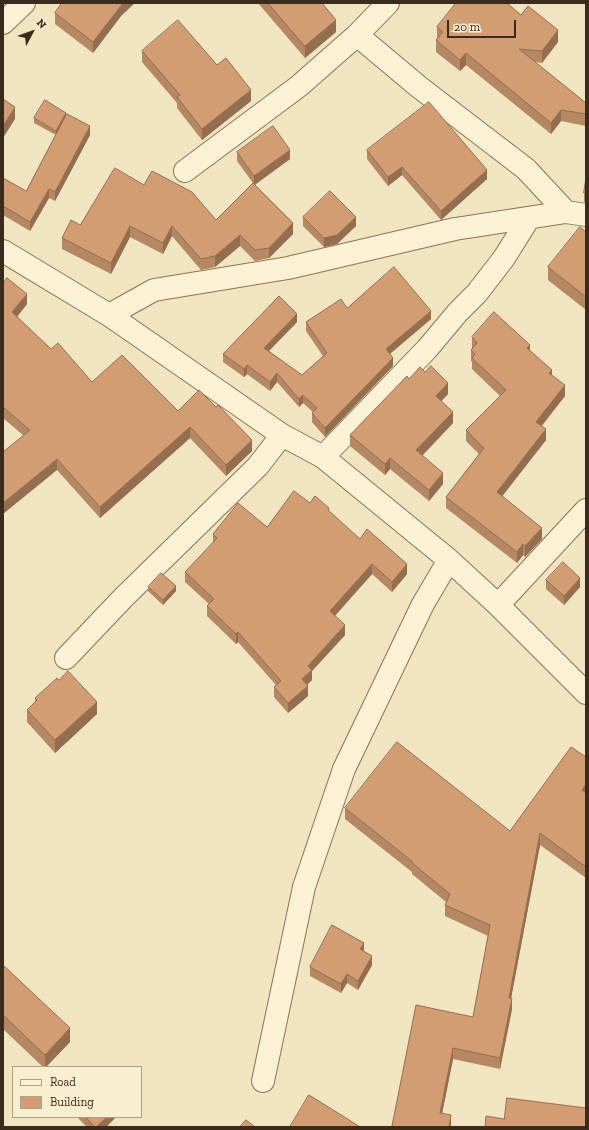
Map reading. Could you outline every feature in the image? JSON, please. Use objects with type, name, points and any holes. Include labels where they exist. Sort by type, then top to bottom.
[{"type":"street","points":[[3,23],[24,3]]},
{"type":"street","points":[[185,171],[299,86],[357,35],[388,3]]},
{"type":"street","points":[[357,35],[419,87],[526,169],[576,214]]},
{"type":"street","points":[[108,315],[154,290],[288,268],[455,229],[529,218],[576,214]]},
{"type":"street","points":[[323,458],[427,349],[458,312],[477,293],[504,258],[529,218]]},
{"type":"street","points":[[3,251],[108,315],[282,435],[323,458],[449,560],[498,605],[586,693]]},
{"type":"street","points":[[66,658],[124,597],[258,466],[282,435]]},
{"type":"street","points":[[498,605],[586,510]]},
{"type":"street","points":[[263,1081],[304,887],[344,769],[423,604],[449,560]]},
{"type":"building","points":[[62,3],[123,3],[93,42],[55,13]]},
{"type":"building","points":[[268,3],[322,3],[336,20],[305,46]]},
{"type":"building","points":[[456,3],[507,3],[521,15],[528,6],[558,30],[542,51],[519,49],[586,103],[586,114],[561,110],[551,123],[466,53],[460,60],[436,40],[443,32],[437,27]]},
{"type":"building","points":[[178,20],[217,65],[226,58],[251,90],[202,129],[177,97],[180,95],[142,51]]},
{"type":"building","points":[[3,99],[15,107],[3,126]]},
{"type":"building","points":[[45,100],[66,113],[56,131],[34,118]]},
{"type":"building","points":[[429,102],[487,170],[441,211],[402,167],[388,177],[367,150]]},
{"type":"building","points":[[67,114],[90,126],[55,192],[49,189],[30,222],[3,206],[3,178],[26,191]]},
{"type":"building","points":[[273,126],[290,150],[254,176],[237,152]]},
{"type":"building","points":[[115,168],[144,185],[152,171],[192,192],[216,220],[253,183],[293,223],[269,248],[255,250],[240,235],[215,256],[201,259],[172,226],[163,243],[130,226],[111,263],[62,238],[71,220],[80,225]]},
{"type":"building","points":[[586,178],[586,193],[584,193]]},
{"type":"building","points":[[330,191],[356,217],[337,235],[324,238],[303,217]]},
{"type":"building","points":[[580,227],[586,232],[586,297],[548,267]]},
{"type":"building","points":[[394,267],[431,311],[386,349],[393,358],[325,428],[312,413],[317,408],[303,395],[299,399],[277,373],[270,382],[247,365],[244,369],[223,354],[279,296],[297,314],[264,348],[302,375],[327,353],[306,322],[341,299],[347,308]]},
{"type":"building","points":[[7,278],[27,294],[12,312],[51,349],[58,343],[92,382],[122,355],[178,411],[199,390],[216,407],[218,405],[252,440],[226,465],[190,427],[100,507],[57,459],[3,503],[3,452],[30,430],[3,407],[3,284]]},
{"type":"building","points":[[494,312],[530,345],[527,348],[552,370],[549,373],[565,385],[536,422],[546,429],[497,492],[542,528],[525,546],[523,544],[517,552],[446,497],[484,448],[466,430],[506,390],[472,358],[475,354],[471,350],[477,343],[472,337]]},
{"type":"building","points":[[431,366],[448,383],[436,396],[453,412],[416,450],[443,473],[429,490],[390,458],[385,464],[350,435],[407,376],[409,379],[420,367],[425,372]]},
{"type":"building","points":[[294,491],[310,503],[315,496],[360,539],[367,529],[407,564],[392,582],[372,564],[330,611],[345,625],[308,666],[312,670],[302,679],[308,686],[288,703],[274,687],[281,681],[238,632],[236,634],[207,606],[214,599],[185,572],[217,538],[213,534],[238,503],[267,527]]},
{"type":"building","points":[[563,562],[580,578],[564,596],[546,580]]},
{"type":"building","points":[[161,573],[176,586],[163,600],[148,587]]},
{"type":"building","points":[[68,671],[97,702],[55,740],[27,710],[37,700],[35,698],[57,678],[59,680]]},
{"type":"building","points":[[397,742],[510,831],[571,747],[586,757],[586,784],[582,790],[586,793],[586,867],[540,833],[509,998],[512,998],[500,1058],[453,1048],[440,1113],[451,1115],[449,1127],[392,1126],[416,1005],[473,1017],[490,925],[445,905],[450,894],[412,863],[413,862],[345,808]]},
{"type":"building","points":[[332,925],[364,943],[360,949],[372,956],[358,981],[347,974],[341,984],[310,967]]},
{"type":"building","points":[[3,965],[70,1028],[45,1055],[3,1015]]},
{"type":"building","points":[[309,1095],[346,1118],[360,1127],[290,1127]]},
{"type":"building","points":[[507,1098],[586,1108],[586,1127],[485,1127],[486,1116],[504,1119]]},
{"type":"building","points":[[87,1118],[106,1118],[96,1127]]},
{"type":"building","points":[[246,1120],[255,1127],[240,1127]]}]
